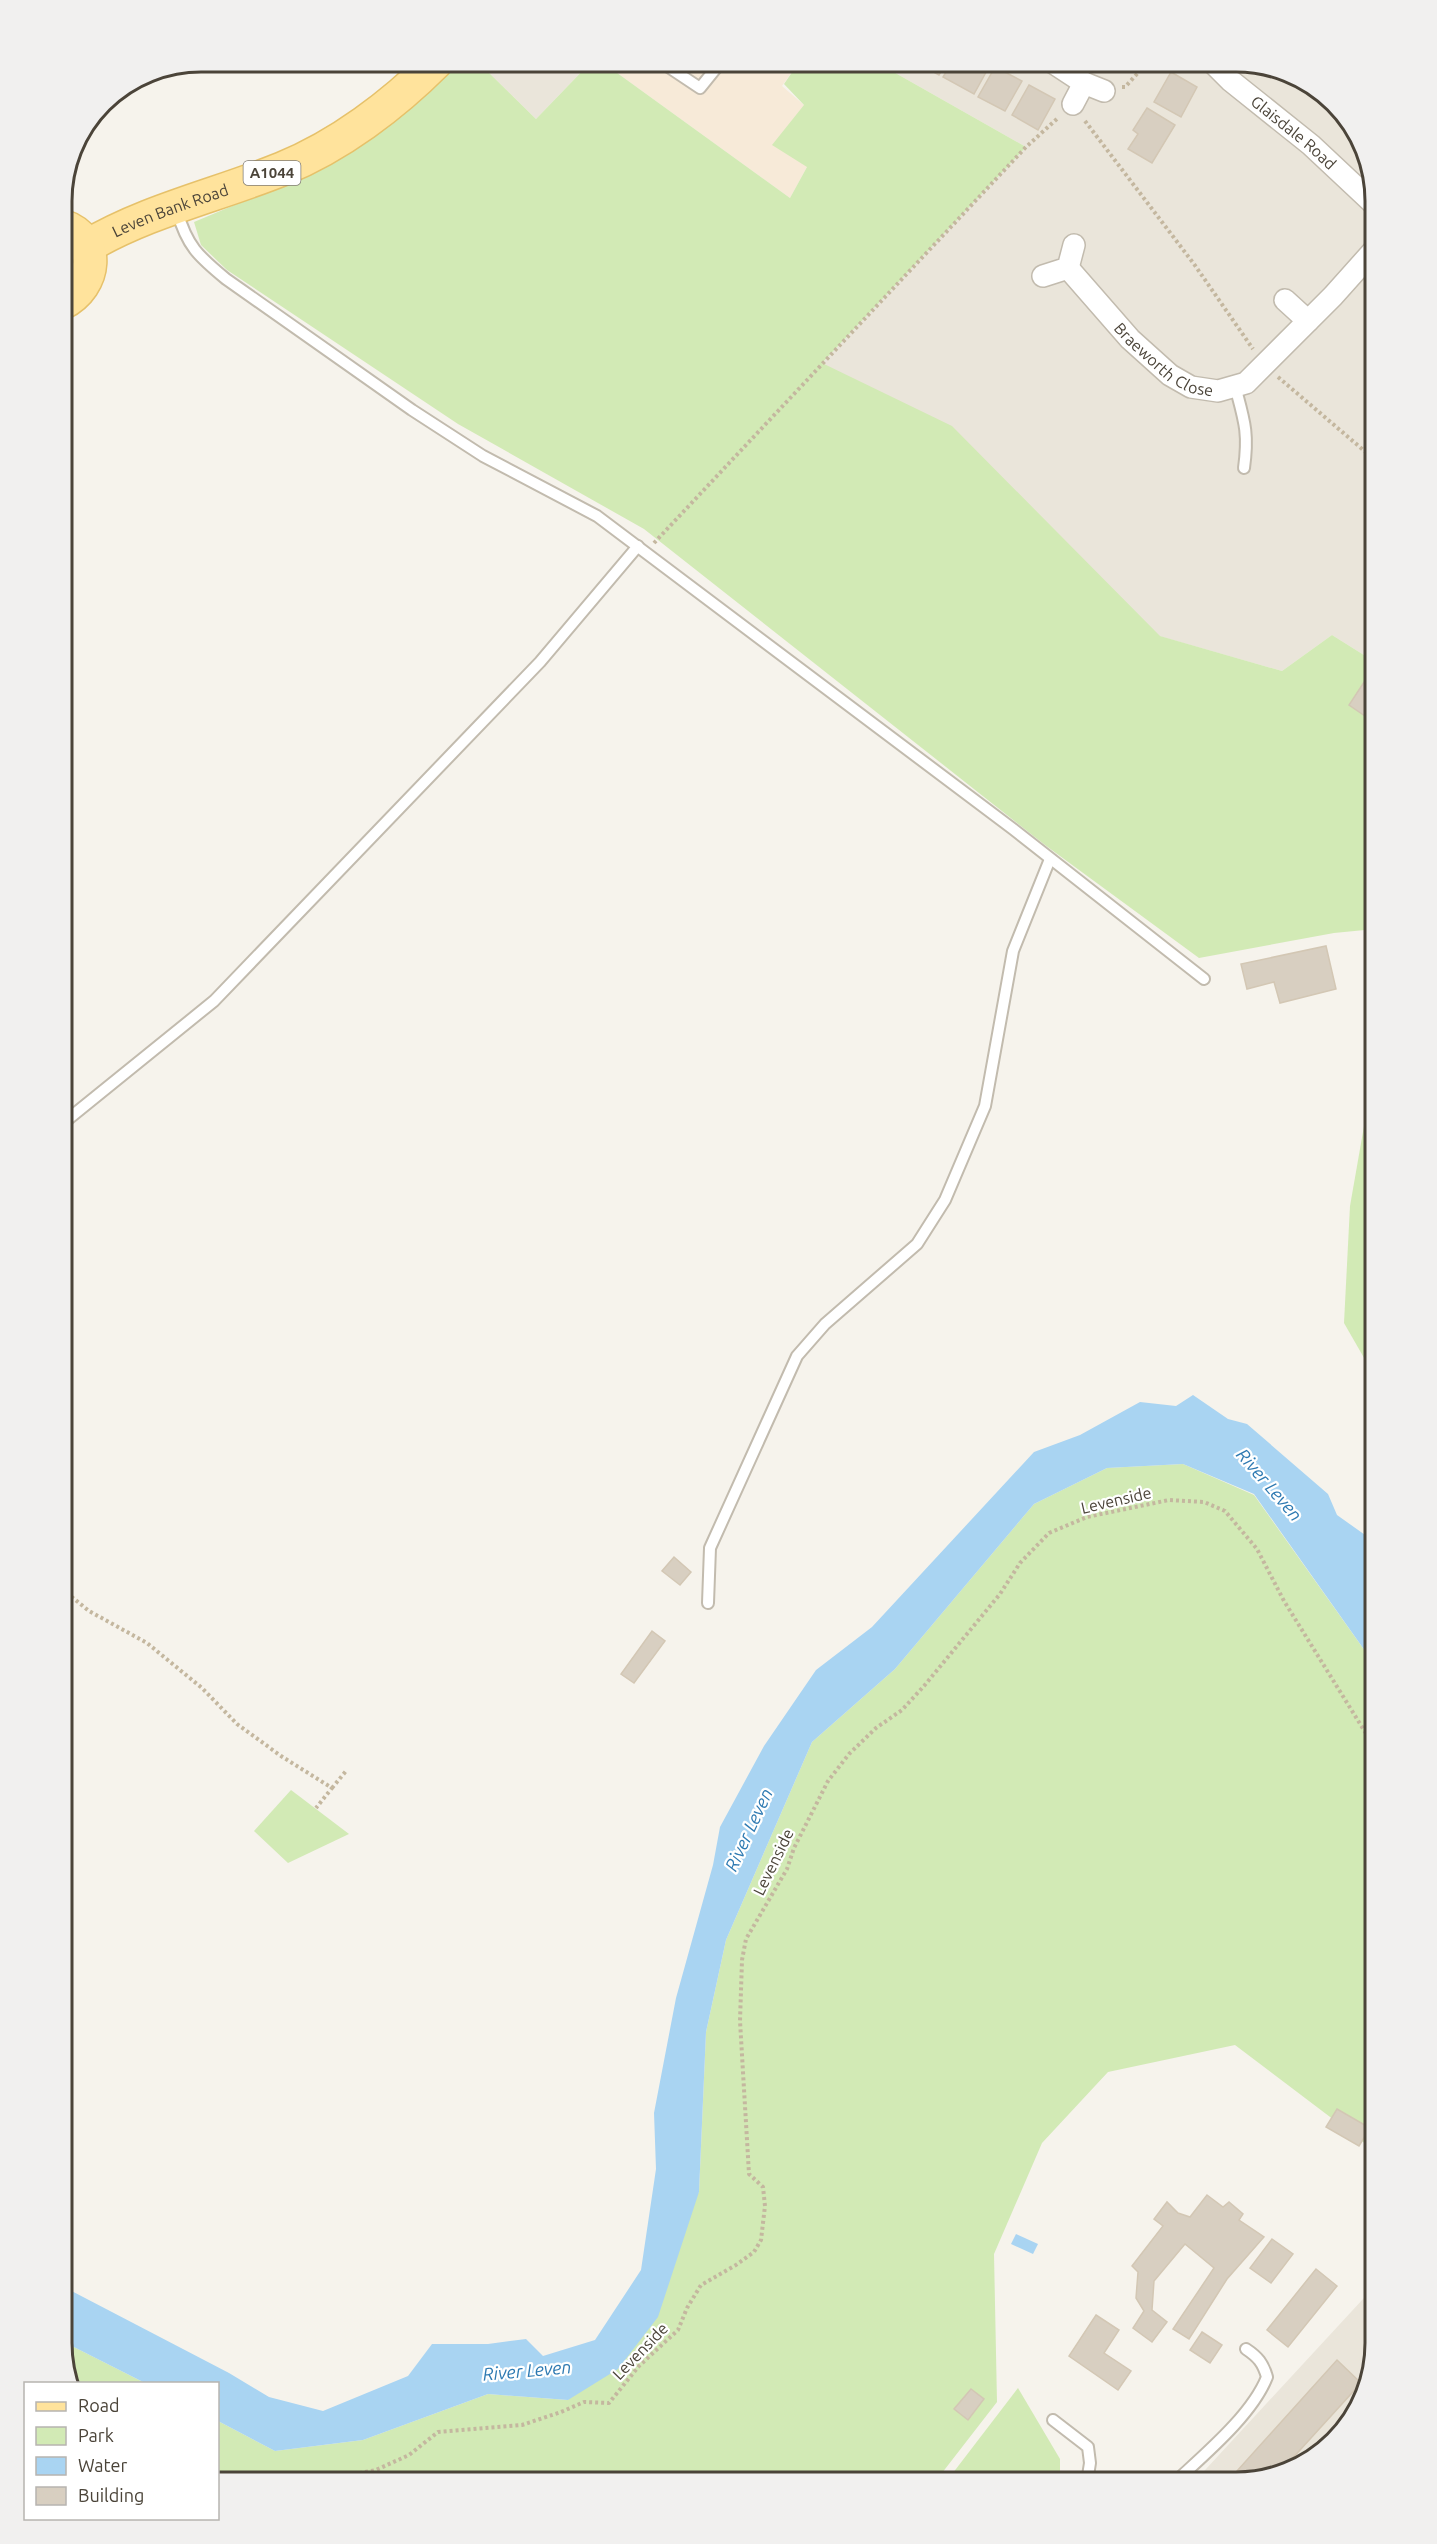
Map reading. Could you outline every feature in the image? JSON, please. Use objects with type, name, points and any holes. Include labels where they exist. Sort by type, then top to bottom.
[{"type":"main road","name":"Leven Bank Road","points":[[86,247],[103,237],[176,208],[285,168],[328,145],[372,116],[426,72]]},
{"type":"main road","points":[[72,232],[79,237],[86,247],[90,260],[89,274],[84,286],[72,297]]},
{"type":"street","points":[[1069,72],[1094,87],[1073,104]]},
{"type":"street","name":"Glaisdale Road","points":[[1223,72],[1311,145],[1365,194]]},
{"type":"street","points":[[1043,276],[1068,268],[1074,244]]},
{"type":"street","name":"Braeworth Close","points":[[1068,268],[1130,339],[1170,375],[1191,387],[1218,391],[1246,383],[1365,261]]},
{"type":"street","points":[[1285,300],[1308,321]]},
{"type":"lane","points":[[676,72],[700,88],[713,72]]},
{"type":"lane","points":[[176,208],[184,237],[201,258],[226,279],[412,410],[474,450],[597,516],[1050,859],[1204,979]]},
{"type":"lane","points":[[1235,386],[1247,430],[1248,442],[1244,468]]},
{"type":"lane","points":[[72,1116],[214,1001],[540,662],[641,550]]},
{"type":"lane","points":[[708,1603],[710,1548],[797,1356],[825,1324],[917,1244],[945,1200],[985,1106],[1013,951],[1050,859]]},
{"type":"lane","points":[[1186,2472],[1216,2444],[1261,2392],[1268,2377],[1265,2368],[1260,2359],[1246,2349]]},
{"type":"lane","points":[[1053,2420],[1088,2447],[1089,2472]]},
{"type":"path","points":[[1094,87],[1125,87],[1139,72]]},
{"type":"path","points":[[641,550],[1002,173],[1073,104],[1194,264],[1264,365],[1365,451]]},
{"type":"path","name":"Levenside","points":[[365,2472],[376,2470],[409,2455],[438,2432],[522,2425],[584,2402],[609,2403],[639,2366],[678,2330],[687,2308],[701,2285],[754,2252],[761,2240],[765,2206],[763,2187],[749,2174],[746,2150],[740,2021],[742,1960],[746,1939],[787,1869],[794,1848],[828,1781],[849,1754],[876,1728],[902,1710],[939,1670],[1000,1594],[1020,1563],[1049,1533],[1087,1517],[1169,1500],[1204,1502],[1225,1512],[1257,1549],[1290,1611],[1365,1730]]},
{"type":"path","points":[[72,1597],[88,1611],[147,1643],[202,1688],[237,1724],[281,1756],[332,1788]]},
{"type":"path","points":[[316,1809],[346,1771]]},
{"type":"shaded area","points":[[488,72],[581,72],[536,119]]},
{"type":"shaded area","points":[[616,72],[792,72],[782,86],[804,105],[807,167],[790,198]]},
{"type":"shaded area","points":[[894,72],[1244,72],[1261,74],[1293,85],[1308,94],[1333,116],[1343,129],[1352,144],[1363,176],[1365,201],[1365,656],[1332,635],[1282,671],[1159,636],[822,363],[1026,147]]},
{"type":"shaded area","points":[[1365,2297],[1363,2368],[1352,2400],[1333,2428],[1308,2450],[1293,2459],[1269,2468],[1253,2471],[1203,2472]]},
{"type":"green space","points":[[449,72],[488,72],[536,119],[581,72],[616,72],[790,198],[807,167],[772,145],[804,105],[784,84],[792,72],[894,72],[1026,147],[822,363],[952,426],[1160,636],[1282,671],[1332,635],[1365,656],[1365,930],[1334,933],[1199,958],[1045,845],[644,529],[458,424],[227,270],[201,245],[194,222],[306,175],[393,122]]},
{"type":"green space","points":[[1365,1120],[1365,1360],[1344,1323],[1350,1206]]},
{"type":"green space","points":[[1183,1464],[1254,1495],[1365,1651],[1365,2143],[1235,2045],[1108,2072],[1042,2143],[994,2254],[997,2402],[943,2472],[219,2472],[219,2422],[275,2451],[363,2440],[488,2394],[568,2400],[699,2192],[706,2032],[726,1940],[812,1742],[895,1669],[1034,1504],[1107,1468]]},
{"type":"green space","points":[[291,1790],[349,1834],[288,1863],[254,1831]]},
{"type":"green space","points":[[72,2346],[143,2382],[78,2382],[74,2368]]},
{"type":"green space","points":[[1018,2388],[1060,2459],[1060,2472],[954,2472]]},
{"type":"water","name":"River Leven","points":[[1193,1395],[1228,1419],[1247,1424],[1328,1494],[1337,1515],[1365,1535],[1365,1651],[1254,1494],[1183,1464],[1107,1468],[1034,1504],[895,1669],[812,1742],[726,1940],[706,2032],[699,2192],[658,2317],[618,2369],[568,2400],[488,2394],[363,2440],[275,2451],[219,2422],[219,2382],[143,2382],[72,2346],[72,2291],[229,2373],[269,2397],[323,2411],[408,2376],[432,2344],[488,2344],[526,2339],[543,2356],[595,2340],[641,2270],[656,2169],[654,2113],[676,1998],[713,1865],[720,1827],[764,1746],[816,1670],[872,1627],[1034,1452],[1080,1435],[1140,1402],[1176,1406]]},
{"type":"water","points":[[1016,2234],[1038,2244],[1033,2254],[1011,2244]]},
{"type":"building","points":[[946,72],[986,72],[974,94],[943,77]]},
{"type":"building","points":[[992,72],[1005,72],[1022,81],[1005,111],[978,97]]},
{"type":"building","points":[[1171,72],[1197,87],[1181,117],[1154,102]]},
{"type":"building","points":[[1029,85],[1055,99],[1038,130],[1012,115]]},
{"type":"building","points":[[1147,108],[1175,125],[1152,163],[1128,149],[1138,134],[1133,130]]},
{"type":"building","points":[[1365,681],[1365,716],[1349,705]]},
{"type":"building","points":[[1326,946],[1336,989],[1280,1003],[1274,982],[1247,989],[1241,964]]},
{"type":"building","points":[[674,1557],[691,1572],[680,1585],[662,1571]]},
{"type":"building","points":[[652,1631],[665,1641],[634,1683],[621,1674]]},
{"type":"building","points":[[1337,2109],[1365,2125],[1365,2136],[1359,2146],[1326,2127]]},
{"type":"building","points":[[1207,2195],[1223,2207],[1229,2202],[1243,2214],[1239,2220],[1264,2237],[1227,2279],[1189,2339],[1173,2329],[1214,2268],[1185,2244],[1154,2281],[1152,2310],[1167,2322],[1152,2342],[1133,2328],[1144,2311],[1136,2298],[1138,2272],[1132,2266],[1163,2226],[1154,2219],[1167,2202],[1178,2213],[1190,2217]]},
{"type":"building","points":[[1272,2239],[1293,2254],[1271,2283],[1250,2268]]},
{"type":"building","points":[[1316,2269],[1337,2286],[1288,2347],[1267,2330]]},
{"type":"building","points":[[1096,2315],[1119,2330],[1104,2353],[1131,2371],[1118,2390],[1069,2356]]},
{"type":"building","points":[[1202,2332],[1222,2345],[1210,2363],[1190,2350]]},
{"type":"building","points":[[1337,2360],[1359,2381],[1357,2388],[1291,2460],[1269,2468],[1236,2472]]},
{"type":"building","points":[[971,2389],[984,2399],[968,2420],[954,2409]]}]
